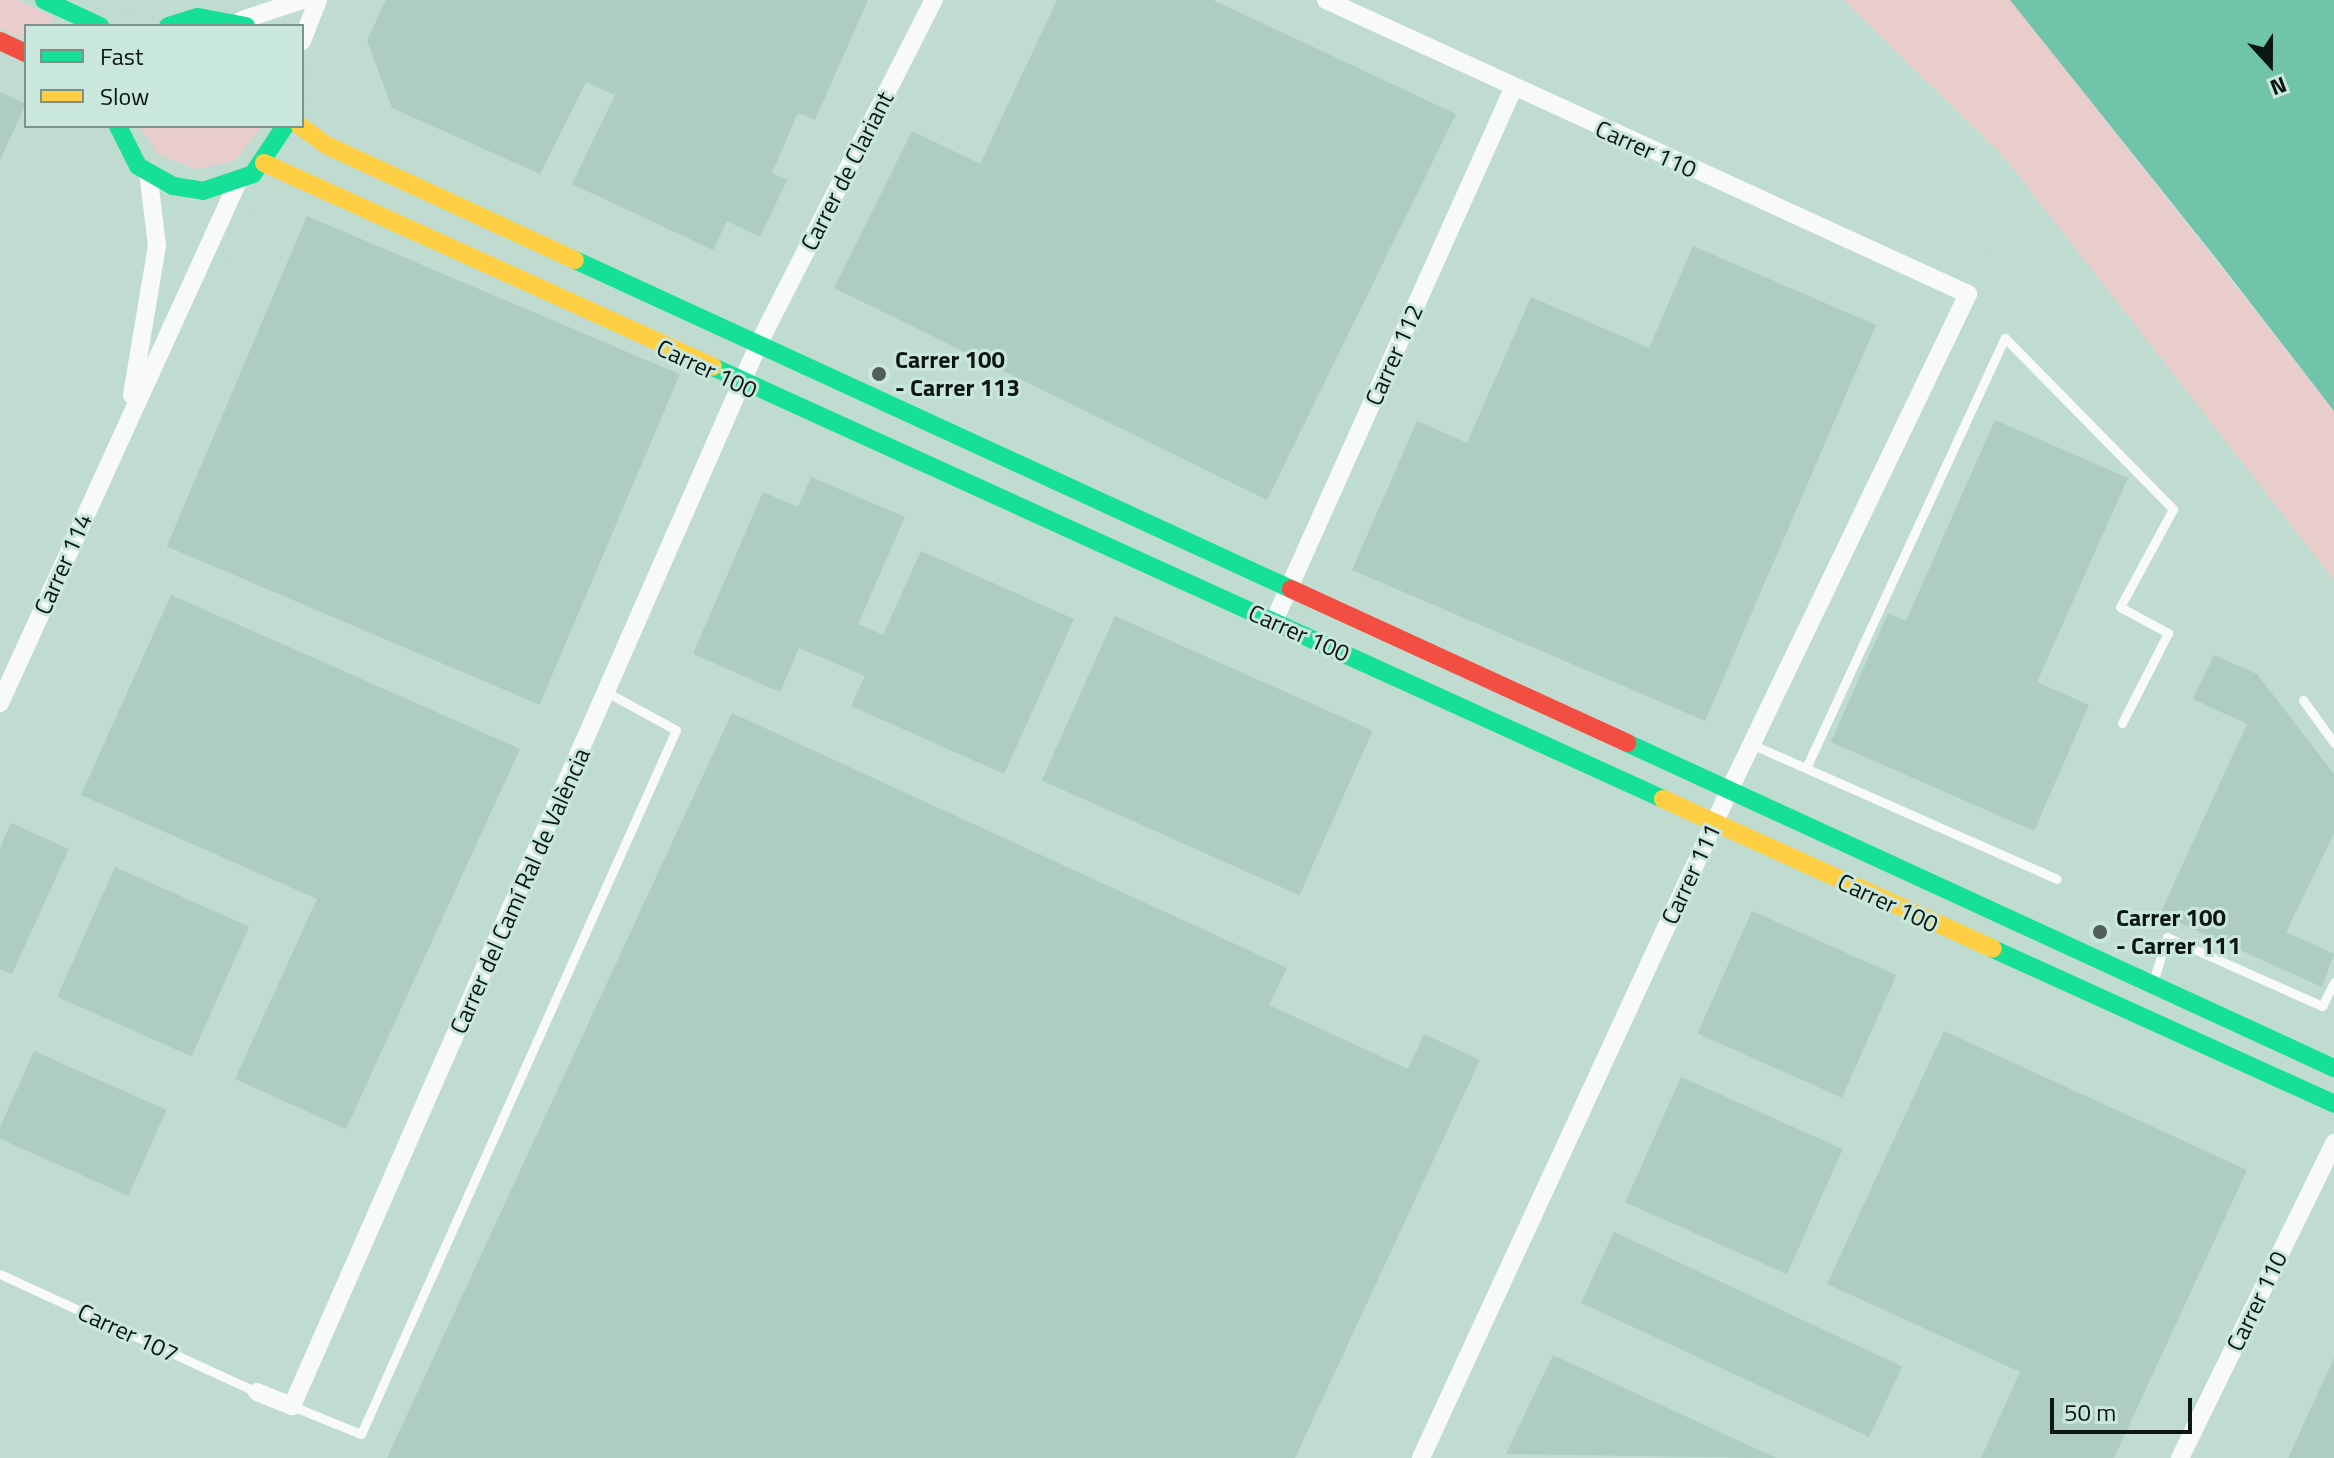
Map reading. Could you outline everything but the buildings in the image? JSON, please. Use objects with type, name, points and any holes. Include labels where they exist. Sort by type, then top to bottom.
[{"type":"street","points":[[44,0],[103,18]]},
{"type":"street","points":[[175,24],[198,17],[244,23],[302,0]]},
{"type":"street","points":[[304,36],[318,0]]},
{"type":"street","name":"Carrer de Clariant","points":[[760,341],[934,0]]},
{"type":"street","name":"Carrer 110","points":[[1326,0],[1513,89],[1968,294]]},
{"type":"street","points":[[0,41],[24,52]]},
{"type":"street","name":"Carrer 112","points":[[1274,621],[1513,89]]},
{"type":"street","points":[[119,128],[126,150],[148,172],[173,186],[203,191],[234,189],[264,163],[284,128]]},
{"type":"street","name":"Carrer 100","points":[[303,128],[326,145],[1731,787],[2334,1068]]},
{"type":"street","name":"Carrer 100","points":[[264,163],[745,387],[1274,621],[2334,1104]]},
{"type":"street","name":"Carrer 114","points":[[126,425],[157,246],[148,172]]},
{"type":"street","name":"Carrer 114","points":[[0,703],[234,189]]},
{"type":"street","name":"Carrer 111","points":[[1421,1458],[1751,744],[1968,294]]},
{"type":"street","name":"Carrer del Camí Ral de València","points":[[292,1406],[745,387],[760,341]]},
{"type":"street","name":"Carrer 110","points":[[2180,1458],[2334,1143]]},
{"type":"street","points":[[257,1392],[292,1406]]},
{"type":"lane","points":[[1806,768],[2005,338],[2173,509],[2120,607],[2168,633],[2122,723]]},
{"type":"lane","points":[[292,1406],[361,1434],[676,730],[608,693]]},
{"type":"lane","points":[[2303,700],[2334,743]]},
{"type":"lane","points":[[1751,744],[2057,879]]},
{"type":"lane","points":[[2153,982],[2167,937],[2322,1006],[2334,982]]},
{"type":"lane","name":"Carrer 107","points":[[0,1274],[257,1392]]},
{"type":"path","points":[[103,18],[162,8]]},
{"type":"path","points":[[218,253],[232,260],[265,191]]},
{"type":"path","points":[[1968,294],[2001,227]]},
{"type":"path","points":[[167,237],[198,244]]},
{"type":"path","points":[[167,246],[180,249]]},
{"type":"shaded area","points":[[0,0],[1844,0],[2005,158],[2334,580],[2334,1458],[0,1458]]},
{"type":"shaded area","points":[[0,0],[18,0],[53,17],[50,24],[24,24],[24,39],[0,28]]},
{"type":"shaded area","points":[[1844,0],[2011,0],[2334,411],[2334,580],[2005,158]]},
{"type":"shaded area","points":[[2010,0],[2334,0],[2334,411],[2219,262]]},
{"type":"shaded area","points":[[140,128],[261,128],[234,161],[196,169],[159,155]]},
{"type":"traffic: fast","points":[[44,0],[96,24]]},
{"type":"traffic: fast","points":[[175,24],[198,17],[235,24]]},
{"type":"traffic: fast","points":[[119,128],[138,166],[173,186],[203,191],[253,174],[284,128]]},
{"type":"traffic: fast","points":[[575,260],[1291,589]]},
{"type":"traffic: fast","points":[[713,367],[1663,799]]},
{"type":"traffic: fast","points":[[1627,743],[2334,1068]]},
{"type":"traffic: fast","points":[[1993,949],[2334,1104]]},
{"type":"traffic: slow","points":[[303,128],[326,145],[575,260]]},
{"type":"traffic: slow","points":[[264,163],[713,367]]},
{"type":"traffic: slow","points":[[1663,799],[1993,949]]},
{"type":"traffic: jam","points":[[0,41],[24,52]]},
{"type":"traffic: jam","points":[[1291,589],[1627,743]]},
{"type":"place","name":"Carrer 100 - Carrer 113","points":[[879,374]]},
{"type":"place","name":"Carrer 100 - Carrer 111","points":[[2100,932]]}]
